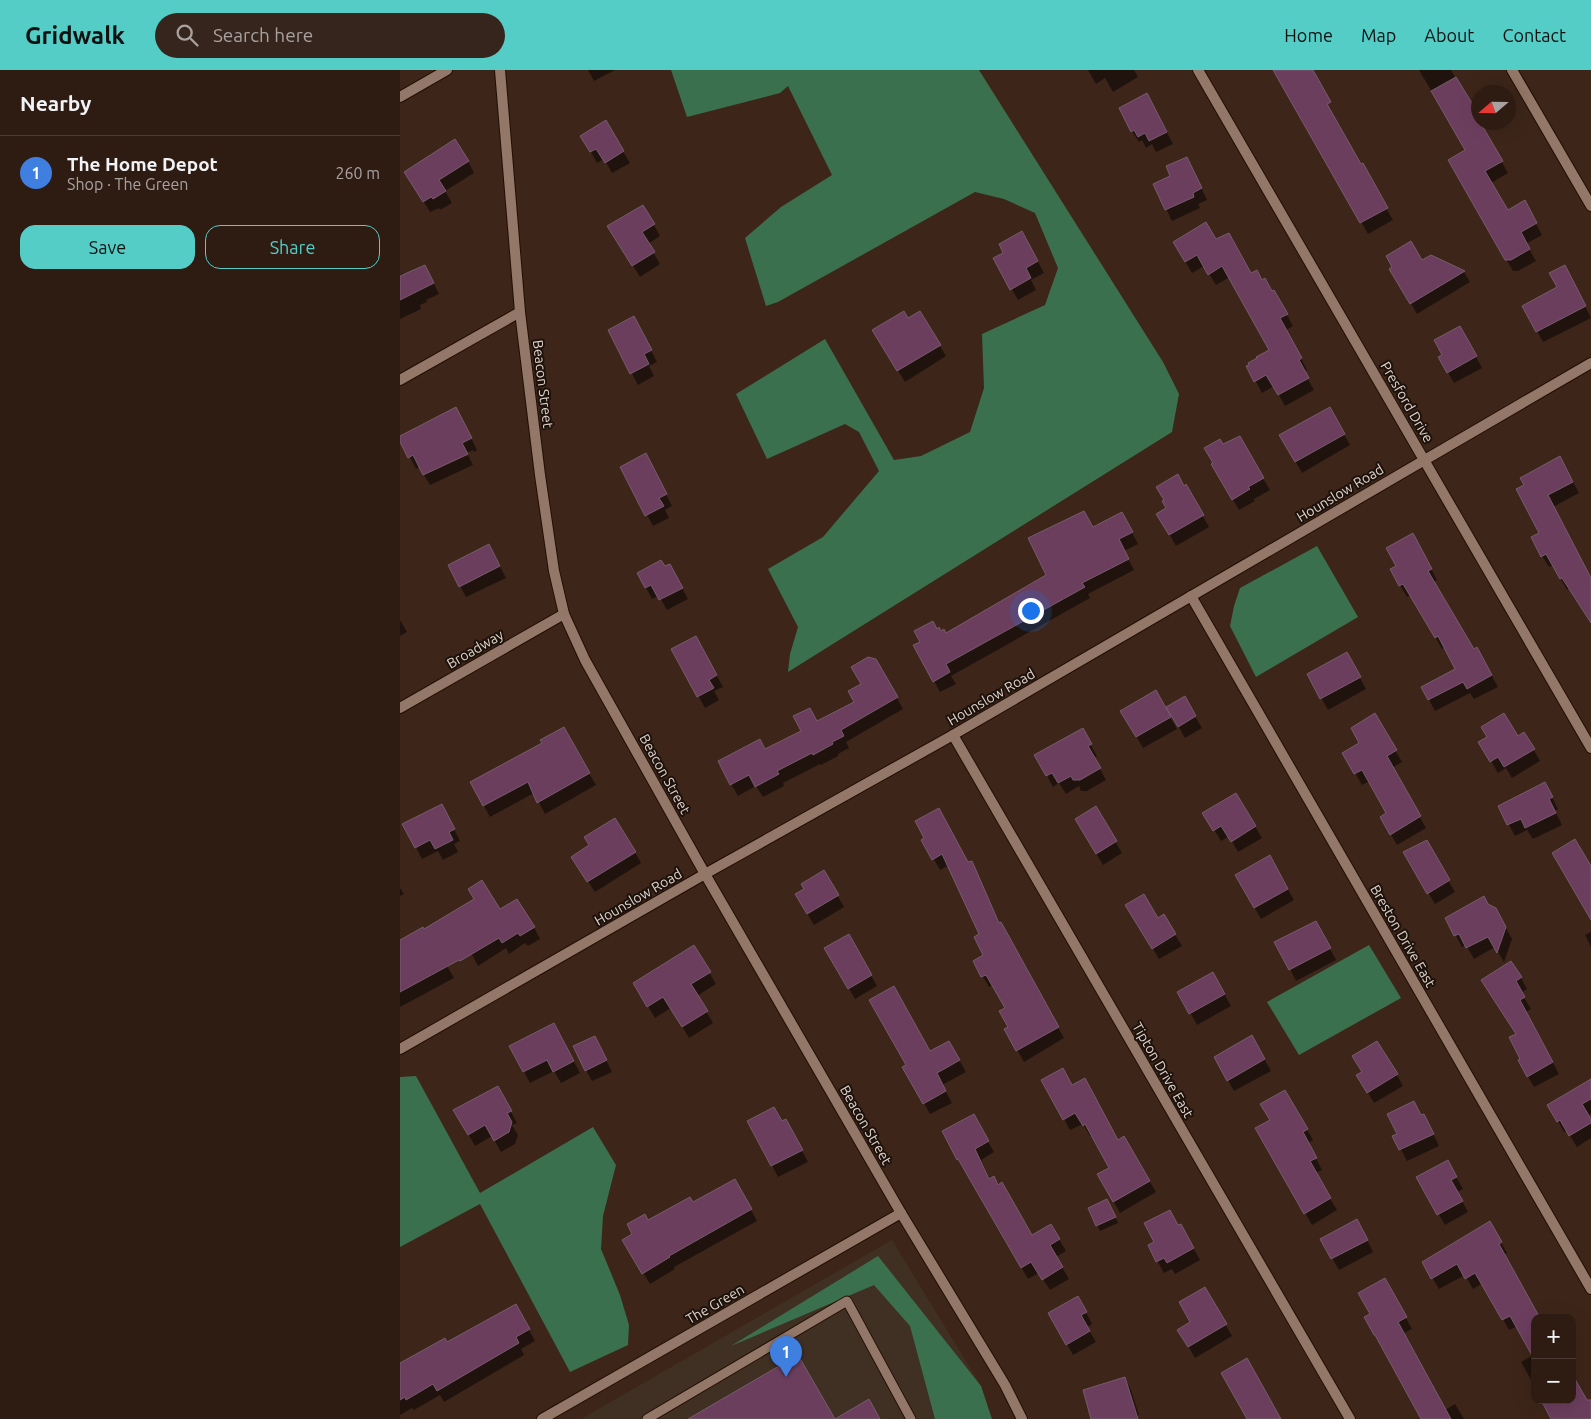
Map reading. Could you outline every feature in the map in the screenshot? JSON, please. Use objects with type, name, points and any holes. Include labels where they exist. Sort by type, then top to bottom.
[{"type":"street","points":[[400,97],[447,70]]},
{"type":"street","name":"Beacon Street","points":[[500,70],[520,312],[540,475],[554,571],[564,614],[585,660],[705,874],[901,1212],[1005,1385],[1022,1419]]},
{"type":"street","name":"Presford Drive","points":[[1198,70],[1591,748]]},
{"type":"street","points":[[1512,70],[1591,206]]},
{"type":"street","points":[[400,380],[520,312]]},
{"type":"street","name":"Hounslow Road","points":[[400,1049],[705,874],[953,736],[1591,363]]},
{"type":"street","name":"Breston Drive East","points":[[1191,596],[1591,1288]]},
{"type":"street","name":"Broadway","points":[[400,708],[564,614]]},
{"type":"street","name":"Tipton Drive East","points":[[953,736],[1350,1419]]},
{"type":"street","name":"The Green","points":[[542,1419],[901,1212]]},
{"type":"lane","points":[[647,1419],[846,1301],[911,1419]]},
{"type":"shaded area","points":[[892,1240],[981,1386],[987,1419],[581,1419]]},
{"type":"green space","points":[[671,70],[979,70],[1163,362],[1179,394],[1172,432],[788,672],[790,654],[798,627],[768,569],[823,537],[879,471],[859,432],[845,424],[767,459],[736,394],[825,339],[894,460],[921,456],[970,432],[984,388],[982,334],[1045,305],[1058,268],[1035,213],[1004,199],[975,192],[778,302],[766,306],[745,238],[781,207],[832,175],[788,86],[780,93],[687,117]]},
{"type":"green space","points":[[1317,546],[1358,617],[1256,677],[1230,626],[1240,588]]},
{"type":"green space","points":[[1369,945],[1401,998],[1299,1055],[1267,1002]]},
{"type":"green space","points":[[416,1076],[480,1193],[593,1127],[616,1165],[603,1216],[601,1249],[620,1295],[629,1325],[628,1345],[570,1372],[480,1204],[400,1247],[400,1077]]},
{"type":"green space","points":[[878,1256],[981,1386],[992,1419],[935,1419],[910,1326],[874,1285],[731,1346]]},
{"type":"building","points":[[1273,70],[1313,70],[1331,102],[1327,104],[1388,208],[1360,223]]},
{"type":"building","points":[[1456,77],[1471,102],[1471,130],[1485,130],[1503,161],[1485,171],[1508,210],[1525,200],[1537,223],[1521,232],[1530,249],[1511,260],[1505,260],[1448,160],[1465,150],[1431,91]]},
{"type":"building","points":[[1147,93],[1167,132],[1149,141],[1145,133],[1138,137],[1134,130],[1131,132],[1119,108]]},
{"type":"building","points":[[606,120],[624,151],[605,163],[596,149],[590,152],[580,136]]},
{"type":"building","points":[[455,139],[469,161],[439,180],[446,191],[433,199],[431,197],[423,202],[404,172]]},
{"type":"building","points":[[1187,157],[1202,188],[1193,193],[1194,197],[1165,210],[1153,184],[1170,176],[1166,166]]},
{"type":"building","points":[[643,205],[655,224],[642,232],[655,252],[632,266],[607,226]]},
{"type":"building","points":[[1206,222],[1216,239],[1229,233],[1251,273],[1257,270],[1262,280],[1265,278],[1288,314],[1280,318],[1302,358],[1299,360],[1309,378],[1278,395],[1266,375],[1254,382],[1246,366],[1256,357],[1269,350],[1222,266],[1208,275],[1197,255],[1185,262],[1173,242]]},
{"type":"building","points":[[1022,231],[1038,261],[1026,268],[1031,278],[1010,290],[993,258],[1003,253],[999,244]]},
{"type":"building","points":[[1411,241],[1422,260],[1431,255],[1465,271],[1410,304],[1389,269],[1392,267],[1386,256]]},
{"type":"building","points":[[425,265],[434,283],[400,300],[400,276]]},
{"type":"building","points":[[1565,265],[1586,306],[1536,332],[1522,306],[1557,287],[1549,273]]},
{"type":"building","points":[[904,311],[908,318],[920,311],[941,345],[897,371],[872,330]]},
{"type":"building","points":[[634,316],[652,350],[644,354],[649,364],[630,374],[608,330]]},
{"type":"building","points":[[1460,326],[1477,356],[1447,373],[1438,357],[1442,355],[1434,340]]},
{"type":"building","points":[[456,407],[472,438],[462,443],[468,454],[423,475],[413,455],[408,458],[400,442],[400,436]]},
{"type":"building","points":[[1330,407],[1345,434],[1295,462],[1279,435]]},
{"type":"building","points":[[1240,436],[1264,478],[1248,487],[1250,489],[1232,500],[1204,448],[1220,439],[1223,444]]},
{"type":"building","points":[[646,453],[667,494],[659,498],[664,506],[645,516],[620,467]]},
{"type":"building","points":[[1560,456],[1573,482],[1548,495],[1591,578],[1591,623],[1562,578],[1560,579],[1546,554],[1541,557],[1531,537],[1539,533],[1516,489],[1524,485],[1520,478]]},
{"type":"building","points":[[1178,474],[1204,515],[1169,535],[1156,514],[1166,508],[1162,501],[1164,500],[1156,487]]},
{"type":"building","points":[[1084,511],[1093,527],[1122,512],[1133,532],[1119,539],[1129,559],[1082,583],[1085,587],[946,664],[950,672],[933,682],[913,645],[920,642],[914,631],[933,621],[937,629],[939,627],[941,631],[944,629],[946,633],[1046,575],[1028,538]]},
{"type":"building","points":[[1413,533],[1432,569],[1428,571],[1474,649],[1477,647],[1492,675],[1467,689],[1463,682],[1428,700],[1421,687],[1455,669],[1438,636],[1435,638],[1403,584],[1399,586],[1390,569],[1396,566],[1386,548]]},
{"type":"building","points":[[489,544],[500,566],[459,587],[448,565]]},
{"type":"building","points":[[661,560],[665,566],[670,564],[683,588],[659,600],[651,585],[645,588],[637,573]]},
{"type":"building","points":[[696,636],[717,675],[709,680],[714,688],[697,697],[671,649]]},
{"type":"building","points":[[1347,652],[1361,677],[1320,699],[1307,674]]},
{"type":"building","points":[[868,657],[876,659],[898,697],[841,730],[844,736],[832,742],[833,744],[777,771],[779,774],[755,787],[749,775],[730,785],[718,761],[760,739],[765,749],[801,731],[793,716],[810,708],[817,721],[854,702],[848,691],[861,684],[851,667]]},
{"type":"building","points":[[1156,690],[1171,717],[1136,737],[1120,711]]},
{"type":"building","points":[[1185,696],[1196,716],[1178,727],[1166,707]]},
{"type":"building","points":[[1375,713],[1397,750],[1387,756],[1421,816],[1390,835],[1380,817],[1386,813],[1362,770],[1354,774],[1342,753],[1359,743],[1351,728]]},
{"type":"building","points":[[1504,713],[1518,736],[1524,732],[1535,749],[1504,767],[1498,757],[1490,762],[1478,742],[1487,737],[1481,727]]},
{"type":"building","points":[[564,727],[590,773],[537,803],[528,782],[483,806],[470,782],[542,743],[540,740]]},
{"type":"building","points":[[1083,728],[1092,744],[1088,746],[1101,768],[1080,780],[1073,780],[1071,776],[1058,783],[1052,773],[1046,776],[1034,755]]},
{"type":"building","points":[[1545,782],[1553,797],[1549,799],[1556,813],[1525,828],[1521,819],[1507,825],[1498,806]]},
{"type":"building","points":[[1236,793],[1256,826],[1231,842],[1221,826],[1213,831],[1202,813]]},
{"type":"building","points":[[442,804],[455,829],[449,832],[453,840],[435,849],[430,840],[415,848],[402,824]]},
{"type":"building","points":[[1096,806],[1117,841],[1096,854],[1075,819]]},
{"type":"building","points":[[939,808],[968,862],[972,861],[999,923],[1001,922],[1059,1027],[1016,1051],[1004,1029],[1008,1027],[999,1011],[1005,1008],[986,975],[981,977],[973,961],[983,955],[974,937],[979,934],[942,854],[932,860],[921,840],[924,838],[915,821]]},
{"type":"building","points":[[615,818],[636,852],[587,882],[571,857],[589,845],[584,837]]},
{"type":"building","points":[[1575,839],[1591,866],[1591,920],[1552,853]]},
{"type":"building","points":[[1427,840],[1450,880],[1427,894],[1403,852]]},
{"type":"building","points":[[1270,855],[1288,889],[1254,908],[1235,875]]},
{"type":"building","points":[[824,870],[839,895],[807,914],[795,894],[804,889],[801,884]]},
{"type":"building","points":[[482,880],[500,909],[517,899],[535,927],[520,936],[518,933],[502,943],[499,938],[460,961],[400,992],[400,940],[423,927],[424,929],[474,899],[468,889]]},
{"type":"building","points":[[1144,894],[1158,918],[1164,914],[1176,934],[1152,949],[1125,905]]},
{"type":"building","points":[[1484,896],[1488,904],[1496,908],[1506,927],[1497,953],[1488,937],[1466,948],[1459,934],[1454,936],[1445,918]]},
{"type":"building","points":[[1316,921],[1331,948],[1289,970],[1274,942]]},
{"type":"building","points":[[849,934],[872,975],[848,989],[824,948]]},
{"type":"building","points":[[694,945],[711,972],[691,984],[708,1011],[682,1027],[663,997],[647,1007],[633,983]]},
{"type":"building","points":[[1511,961],[1522,977],[1516,981],[1525,997],[1520,1000],[1553,1062],[1527,1077],[1509,1037],[1516,1034],[1481,980]]},
{"type":"building","points":[[1213,972],[1225,994],[1189,1014],[1177,992]]},
{"type":"building","points":[[894,986],[930,1051],[949,1041],[960,1060],[937,1073],[946,1091],[923,1104],[902,1067],[906,1065],[869,1000]]},
{"type":"building","points":[[554,1023],[574,1061],[553,1072],[547,1060],[523,1072],[509,1046]]},
{"type":"building","points":[[1252,1035],[1265,1059],[1227,1081],[1214,1057]]},
{"type":"building","points":[[595,1036],[607,1060],[585,1071],[573,1046]]},
{"type":"building","points":[[1377,1041],[1398,1074],[1367,1093],[1356,1075],[1362,1072],[1352,1056]]},
{"type":"building","points":[[1063,1068],[1072,1085],[1085,1078],[1118,1140],[1124,1136],[1150,1181],[1113,1202],[1097,1174],[1109,1168],[1085,1124],[1083,1126],[1075,1113],[1063,1120],[1041,1080]]},
{"type":"building","points":[[1591,1079],[1591,1099],[1582,1104],[1591,1119],[1591,1123],[1569,1136],[1560,1120],[1557,1122],[1547,1105]]},
{"type":"building","points":[[498,1086],[512,1111],[507,1113],[512,1122],[509,1132],[494,1141],[485,1125],[468,1135],[453,1110]]},
{"type":"building","points":[[1285,1090],[1308,1129],[1303,1132],[1317,1158],[1310,1161],[1331,1198],[1304,1214],[1255,1128],[1270,1120],[1260,1104]]},
{"type":"building","points":[[1414,1101],[1421,1115],[1424,1114],[1434,1134],[1399,1150],[1392,1136],[1397,1134],[1387,1114]]},
{"type":"building","points":[[774,1107],[782,1121],[786,1119],[803,1150],[771,1166],[747,1121]]},
{"type":"building","points":[[974,1114],[989,1141],[975,1149],[989,1179],[994,1176],[998,1185],[1002,1182],[1032,1235],[1051,1224],[1060,1239],[1050,1245],[1063,1267],[1042,1280],[1031,1262],[1021,1268],[942,1131]]},
{"type":"building","points":[[1448,1160],[1457,1177],[1451,1180],[1463,1201],[1437,1215],[1416,1177]]},
{"type":"building","points":[[735,1179],[752,1209],[669,1256],[642,1274],[622,1240],[632,1234],[627,1224],[645,1214],[648,1220],[690,1197],[693,1202]]},
{"type":"building","points":[[1107,1199],[1116,1217],[1096,1226],[1088,1208]]},
{"type":"building","points":[[1170,1210],[1178,1225],[1181,1224],[1194,1248],[1167,1263],[1164,1258],[1156,1262],[1148,1245],[1154,1242],[1144,1223]]},
{"type":"building","points":[[1357,1219],[1368,1240],[1331,1259],[1320,1239]]},
{"type":"building","points":[[1490,1221],[1502,1242],[1499,1244],[1538,1314],[1531,1314],[1531,1354],[1510,1316],[1502,1320],[1475,1273],[1465,1279],[1457,1264],[1431,1279],[1422,1262]]},
{"type":"building","points":[[1385,1278],[1407,1317],[1398,1322],[1451,1419],[1421,1419],[1364,1317],[1370,1314],[1358,1293]]},
{"type":"building","points":[[1205,1287],[1227,1324],[1188,1347],[1177,1330],[1190,1322],[1179,1302]]},
{"type":"building","points":[[1078,1296],[1087,1312],[1081,1315],[1090,1331],[1066,1345],[1048,1313]]},
{"type":"building","points":[[516,1304],[530,1329],[516,1337],[519,1343],[437,1391],[433,1384],[406,1400],[405,1397],[400,1400],[400,1363],[445,1338],[447,1342]]},
{"type":"building","points":[[798,1355],[835,1419],[688,1419]]},
{"type":"building","points":[[1247,1358],[1281,1419],[1247,1419],[1221,1373]]},
{"type":"building","points":[[1125,1377],[1138,1419],[1091,1419],[1083,1390]]},
{"type":"building","points":[[1576,1381],[1587,1400],[1591,1400],[1591,1419],[1551,1419],[1543,1404],[1576,1404]]},
{"type":"building","points":[[869,1399],[880,1419],[835,1419]]},
{"type":"place","name":"The Home Depot","points":[[786,1377]]}]
